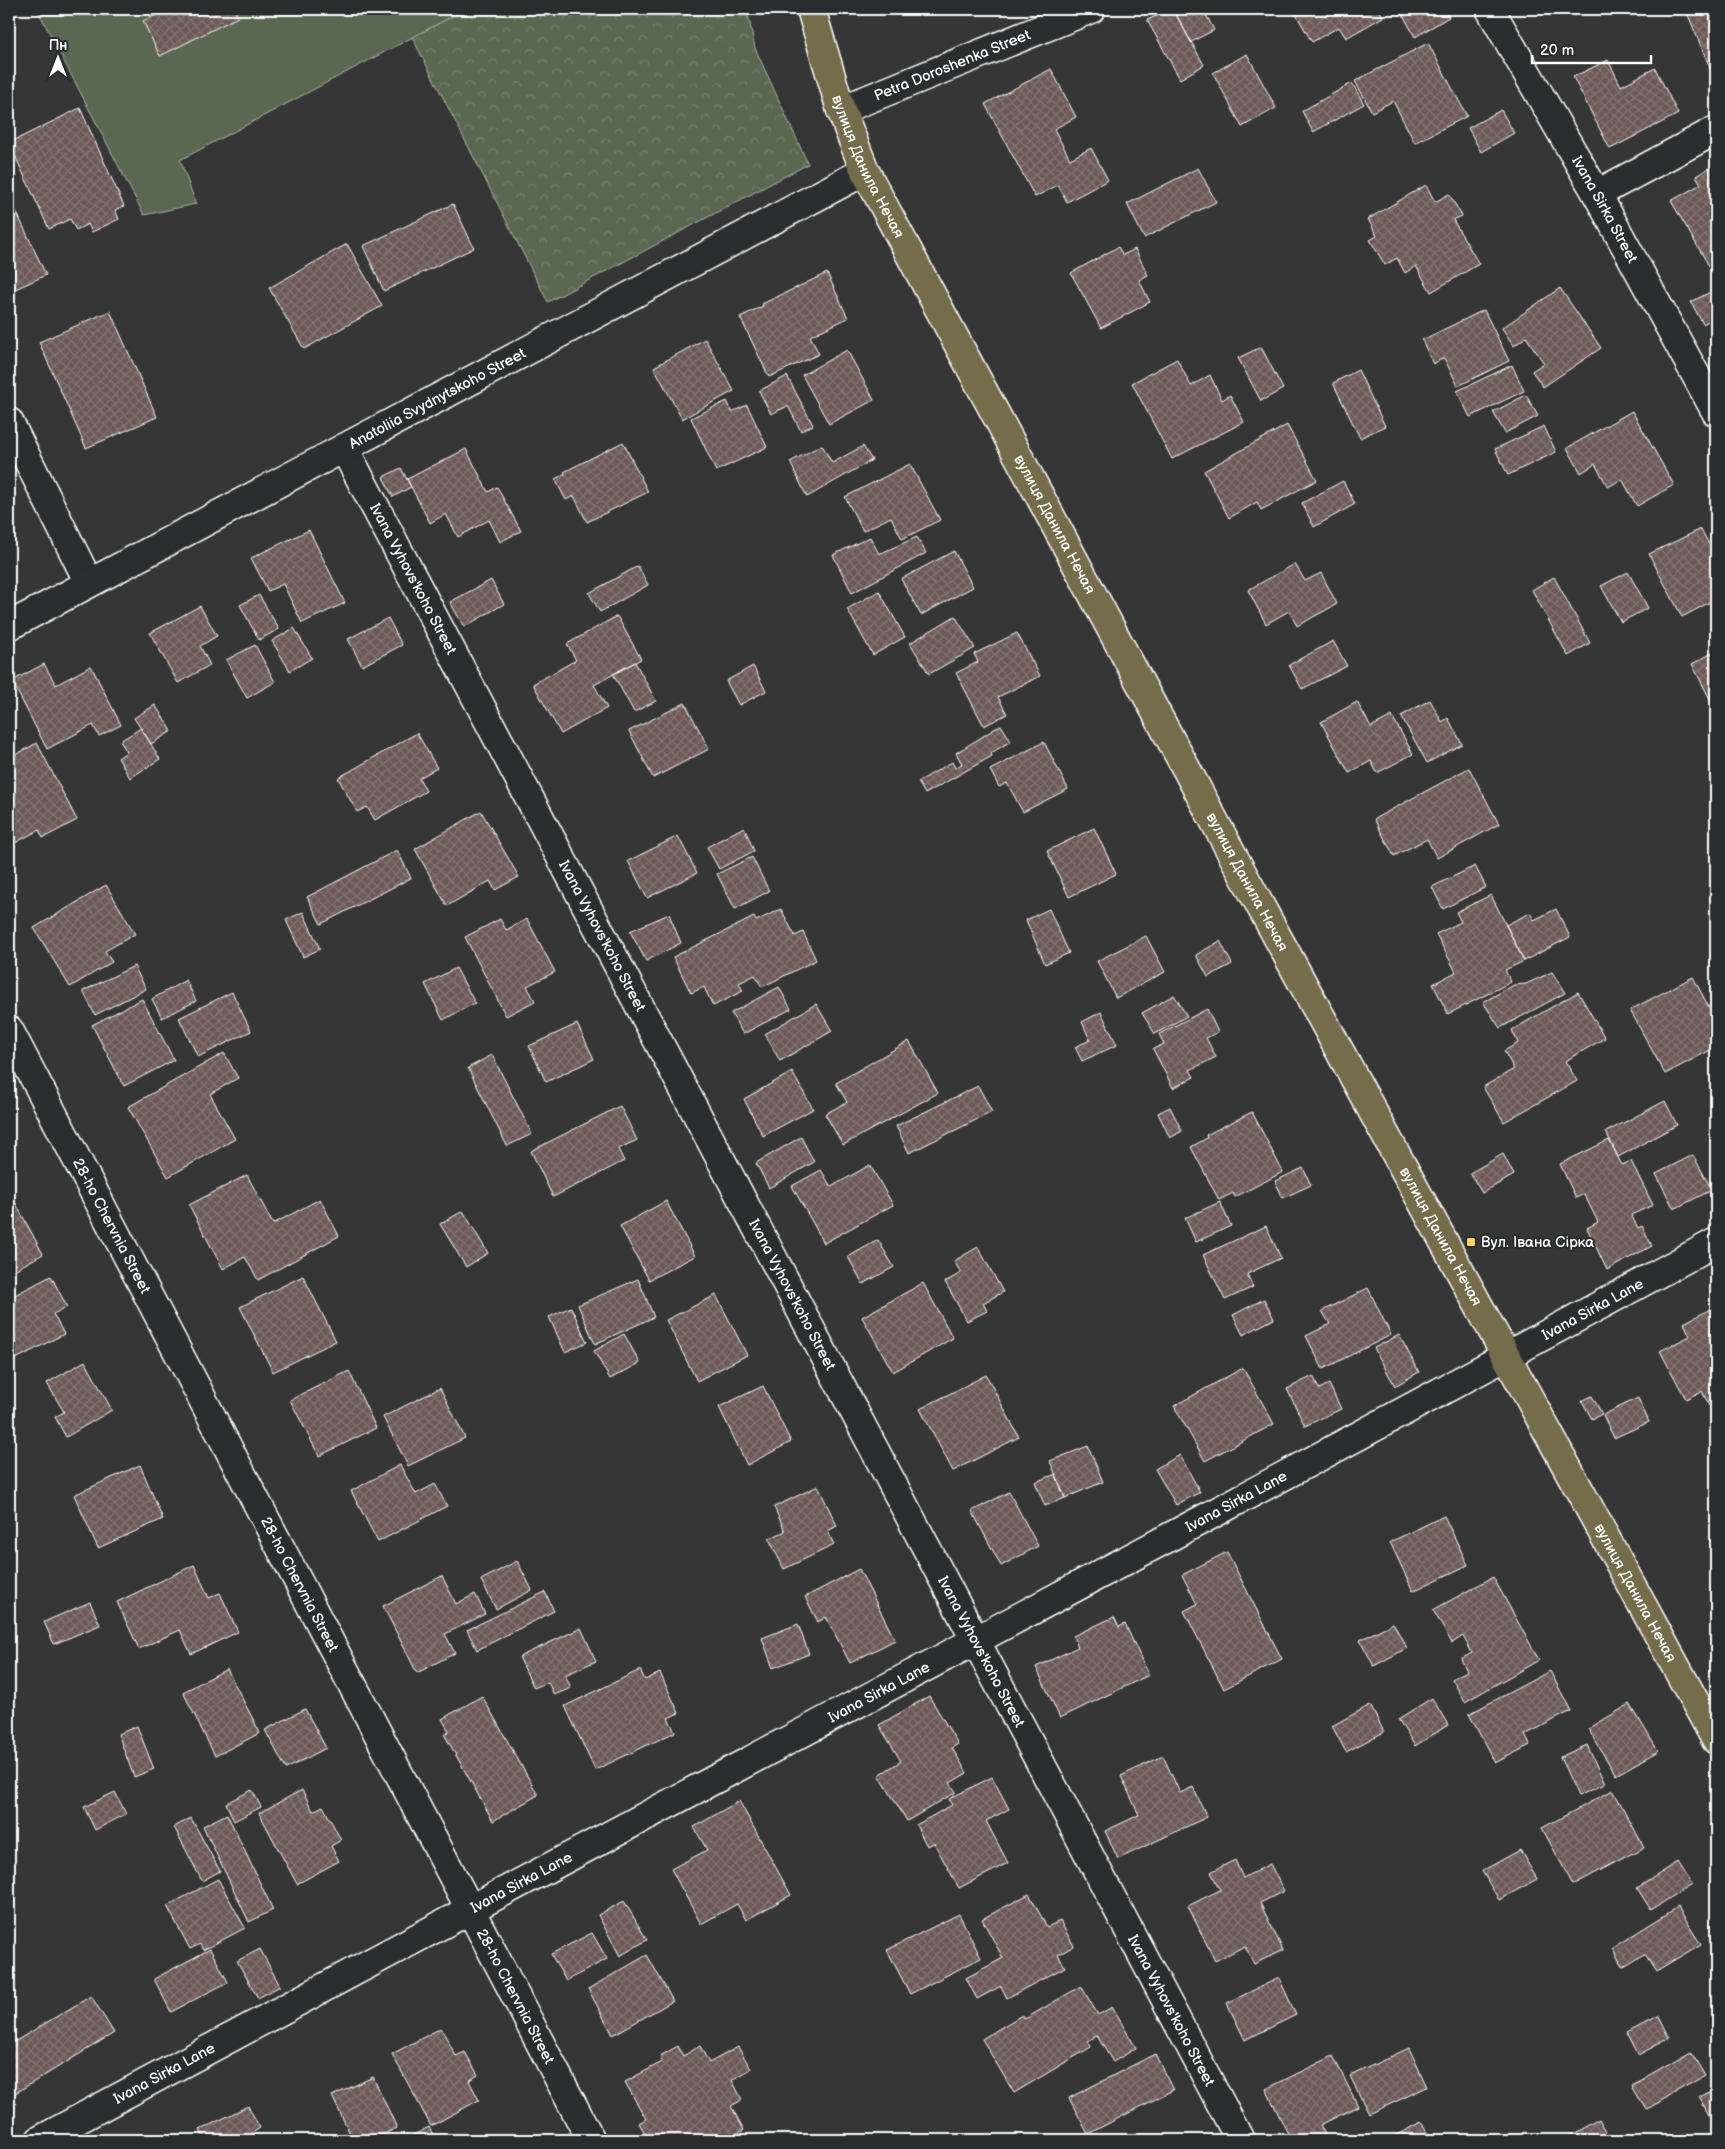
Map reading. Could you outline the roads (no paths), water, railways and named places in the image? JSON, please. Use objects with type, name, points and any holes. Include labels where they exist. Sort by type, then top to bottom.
[{"type":"main road","name":"вулиця Данила Нечая","points":[[811,9],[841,110],[865,171],[1238,865],[1508,1356],[1716,1740]]},
{"type":"street","name":"Petra Doroshenka Street","points":[[841,110],[1091,9]]},
{"type":"street","name":"Ivana Sirka Street","points":[[1490,9],[1597,194],[1716,412]]},
{"type":"street","points":[[1597,194],[1716,130]]},
{"type":"street","name":"Anatoliia Svydnytskoho Street","points":[[9,626],[865,171]]},
{"type":"street","points":[[9,422],[89,583]]},
{"type":"street","name":"Ivana Vyhovs'koho Street","points":[[344,448],[1240,2140]]},
{"type":"street","name":"28-ho Chervnia Street","points":[[9,1030],[590,2140]]},
{"type":"street","name":"Ivana Sirka Lane","points":[[40,2140],[470,1908],[1508,1356],[1716,1242]]},
{"type":"place","name":"Вул. Івана Сірка","points":[[1471,1242]]}]
